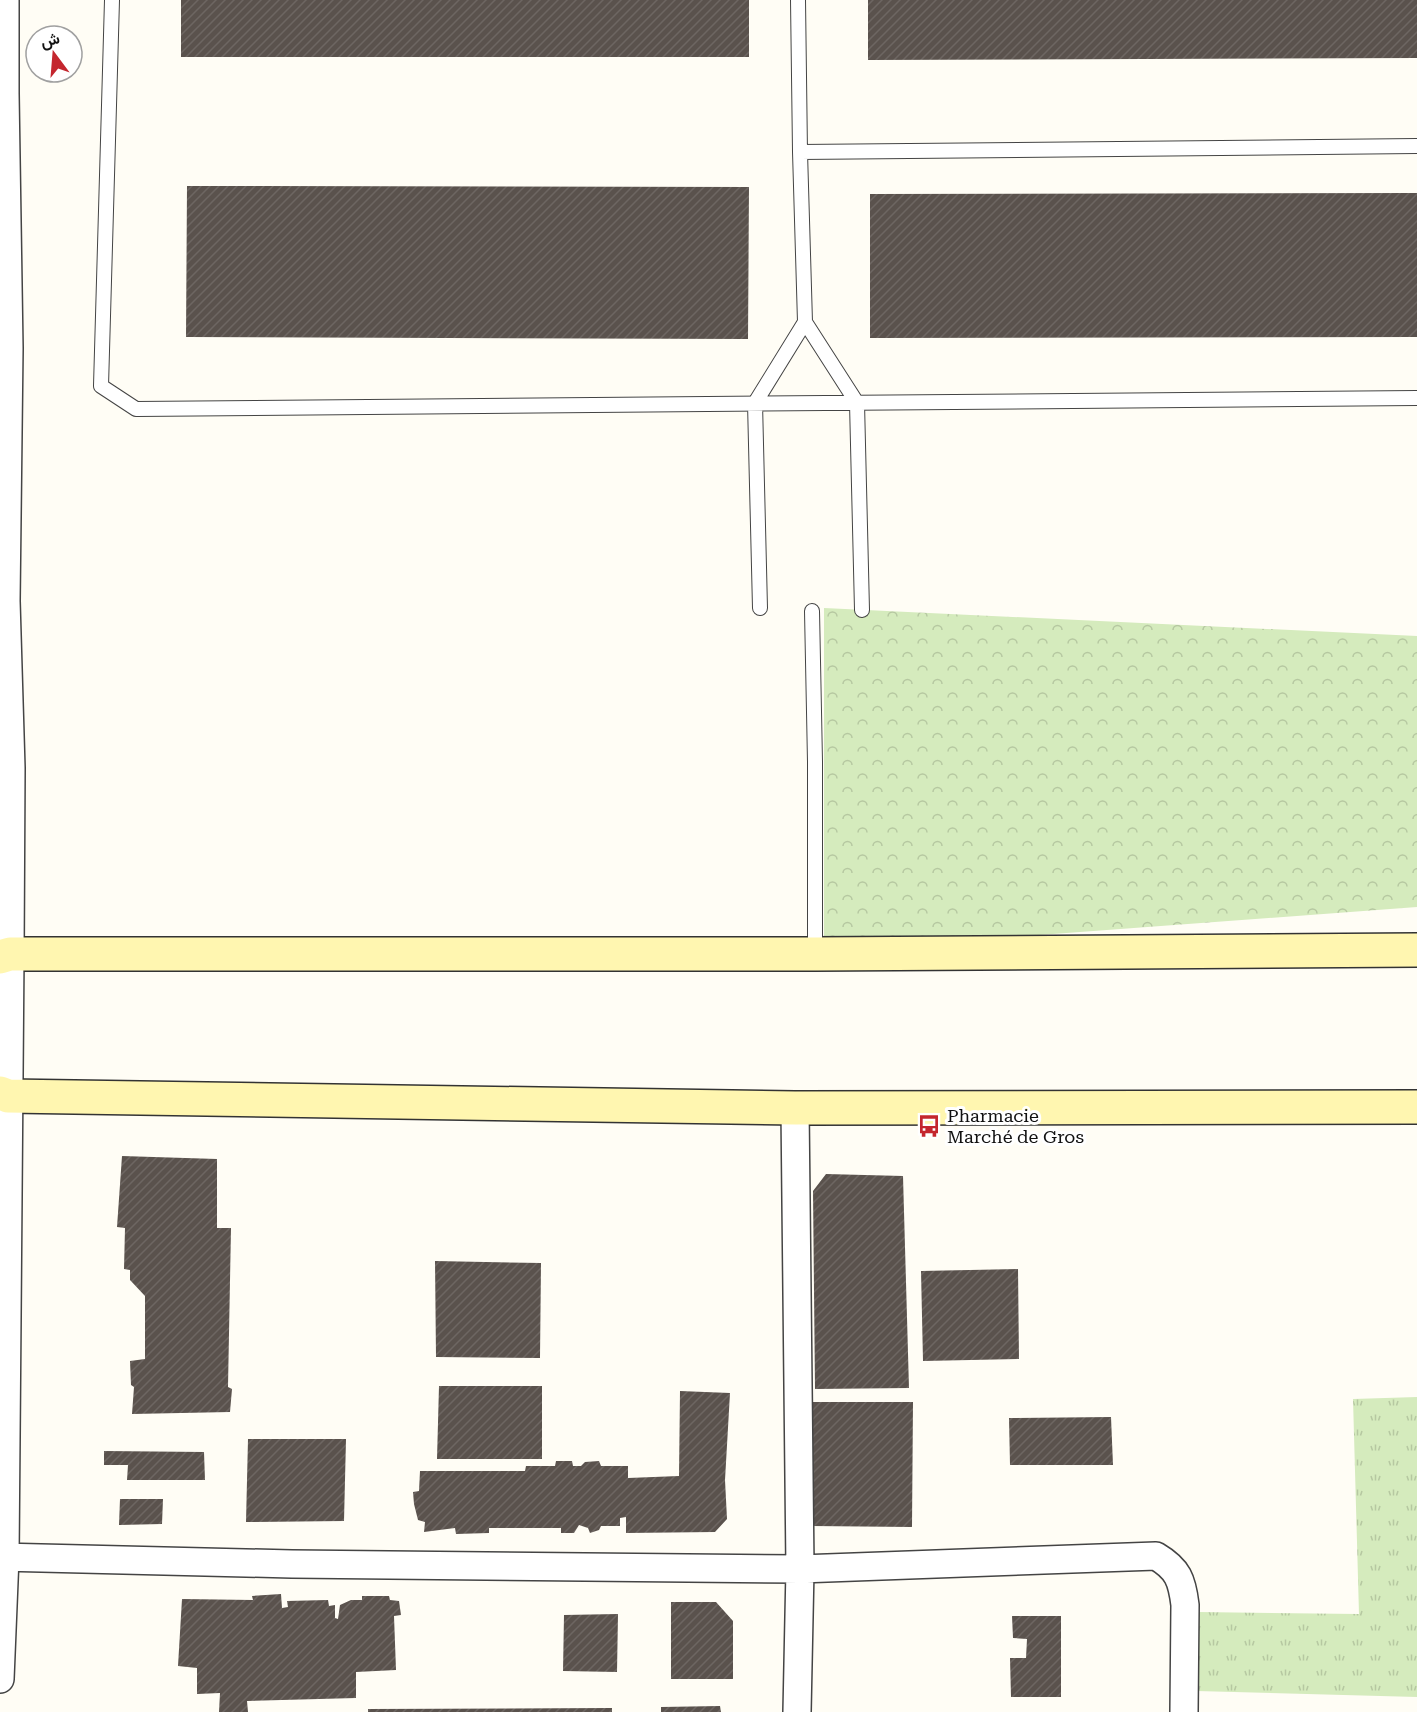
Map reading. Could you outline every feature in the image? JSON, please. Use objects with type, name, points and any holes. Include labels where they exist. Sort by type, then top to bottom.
[{"type":"street","points":[[0,1678],[5,955],[11,768],[3,601],[2,94],[5,0]]},
{"type":"street","points":[[5,955],[815,954],[1417,950]]},
{"type":"street","points":[[4,1094],[795,1108],[1417,1107]]},
{"type":"street","points":[[795,1108],[800,1569],[797,1712]]},
{"type":"street","points":[[2,1557],[292,1564],[800,1569],[1156,1556],[1170,1565],[1183,1587],[1185,1605],[1184,1712]]},
{"type":"lane","points":[[112,0],[101,386],[136,409],[1417,398]]},
{"type":"lane","points":[[798,0],[805,322],[857,403],[862,610]]},
{"type":"lane","points":[[800,152],[1417,146]]},
{"type":"lane","points":[[760,608],[755,403],[805,322]]},
{"type":"lane","points":[[812,611],[815,954]]},
{"type":"green space","points":[[824,608],[1417,636],[1417,907],[824,951]]},
{"type":"green space","points":[[1417,1397],[1417,1697],[1196,1691],[1198,1612],[1359,1614],[1353,1399]]},
{"type":"building","points":[[181,0],[749,0],[749,57],[181,57]]},
{"type":"building","points":[[868,0],[1417,0],[1417,58],[868,60]]},
{"type":"building","points":[[187,186],[749,187],[748,339],[186,337]]},
{"type":"building","points":[[1417,193],[1417,337],[870,338],[870,194]]},
{"type":"building","points":[[122,1156],[217,1159],[217,1228],[231,1228],[228,1387],[232,1389],[230,1412],[132,1414],[134,1387],[131,1385],[130,1361],[145,1359],[145,1296],[130,1280],[130,1270],[124,1269],[125,1228],[117,1227]]},
{"type":"building","points":[[826,1174],[903,1176],[909,1388],[815,1389],[813,1191]]},
{"type":"building","points":[[435,1261],[541,1263],[540,1358],[436,1357]]},
{"type":"building","points":[[1018,1269],[1019,1359],[923,1361],[921,1271]]},
{"type":"building","points":[[439,1386],[542,1386],[542,1459],[437,1459]]},
{"type":"building","points":[[680,1391],[730,1393],[725,1480],[727,1519],[715,1532],[626,1533],[626,1517],[620,1518],[620,1526],[601,1526],[599,1530],[590,1533],[588,1528],[579,1525],[574,1533],[561,1533],[561,1528],[489,1528],[489,1533],[456,1534],[455,1528],[424,1532],[425,1522],[418,1520],[413,1492],[419,1491],[420,1471],[525,1471],[526,1466],[555,1466],[556,1461],[572,1461],[573,1466],[581,1466],[585,1462],[599,1461],[601,1466],[628,1466],[628,1478],[679,1476]]},
{"type":"building","points":[[813,1402],[913,1402],[912,1527],[812,1526]]},
{"type":"building","points":[[1111,1417],[1113,1465],[1010,1465],[1009,1418]]},
{"type":"building","points":[[248,1439],[346,1439],[344,1521],[246,1522]]},
{"type":"building","points":[[104,1451],[204,1452],[205,1480],[127,1480],[128,1465],[104,1465]]},
{"type":"building","points":[[120,1499],[163,1499],[162,1524],[119,1525]]},
{"type":"building","points":[[281,1594],[282,1608],[288,1607],[287,1601],[328,1600],[329,1606],[335,1605],[335,1618],[338,1619],[340,1605],[351,1600],[362,1600],[362,1596],[389,1596],[390,1600],[399,1601],[401,1615],[394,1616],[396,1670],[356,1672],[356,1698],[247,1701],[248,1712],[219,1712],[220,1693],[197,1694],[197,1668],[178,1666],[182,1599],[253,1600],[252,1596]]},
{"type":"building","points":[[671,1602],[716,1602],[733,1621],[733,1679],[671,1679]]},
{"type":"building","points":[[618,1614],[617,1672],[563,1671],[564,1615]]},
{"type":"building","points":[[1012,1616],[1061,1616],[1061,1697],[1011,1697],[1010,1658],[1026,1658],[1027,1639],[1013,1638]]},
{"type":"building","points":[[720,1706],[721,1712],[661,1712],[661,1707]]},
{"type":"building","points":[[612,1708],[612,1712],[368,1712],[368,1709]]},
{"type":"place","name":"Pharmacie Marché de Gros","points":[[929,1126]]}]
